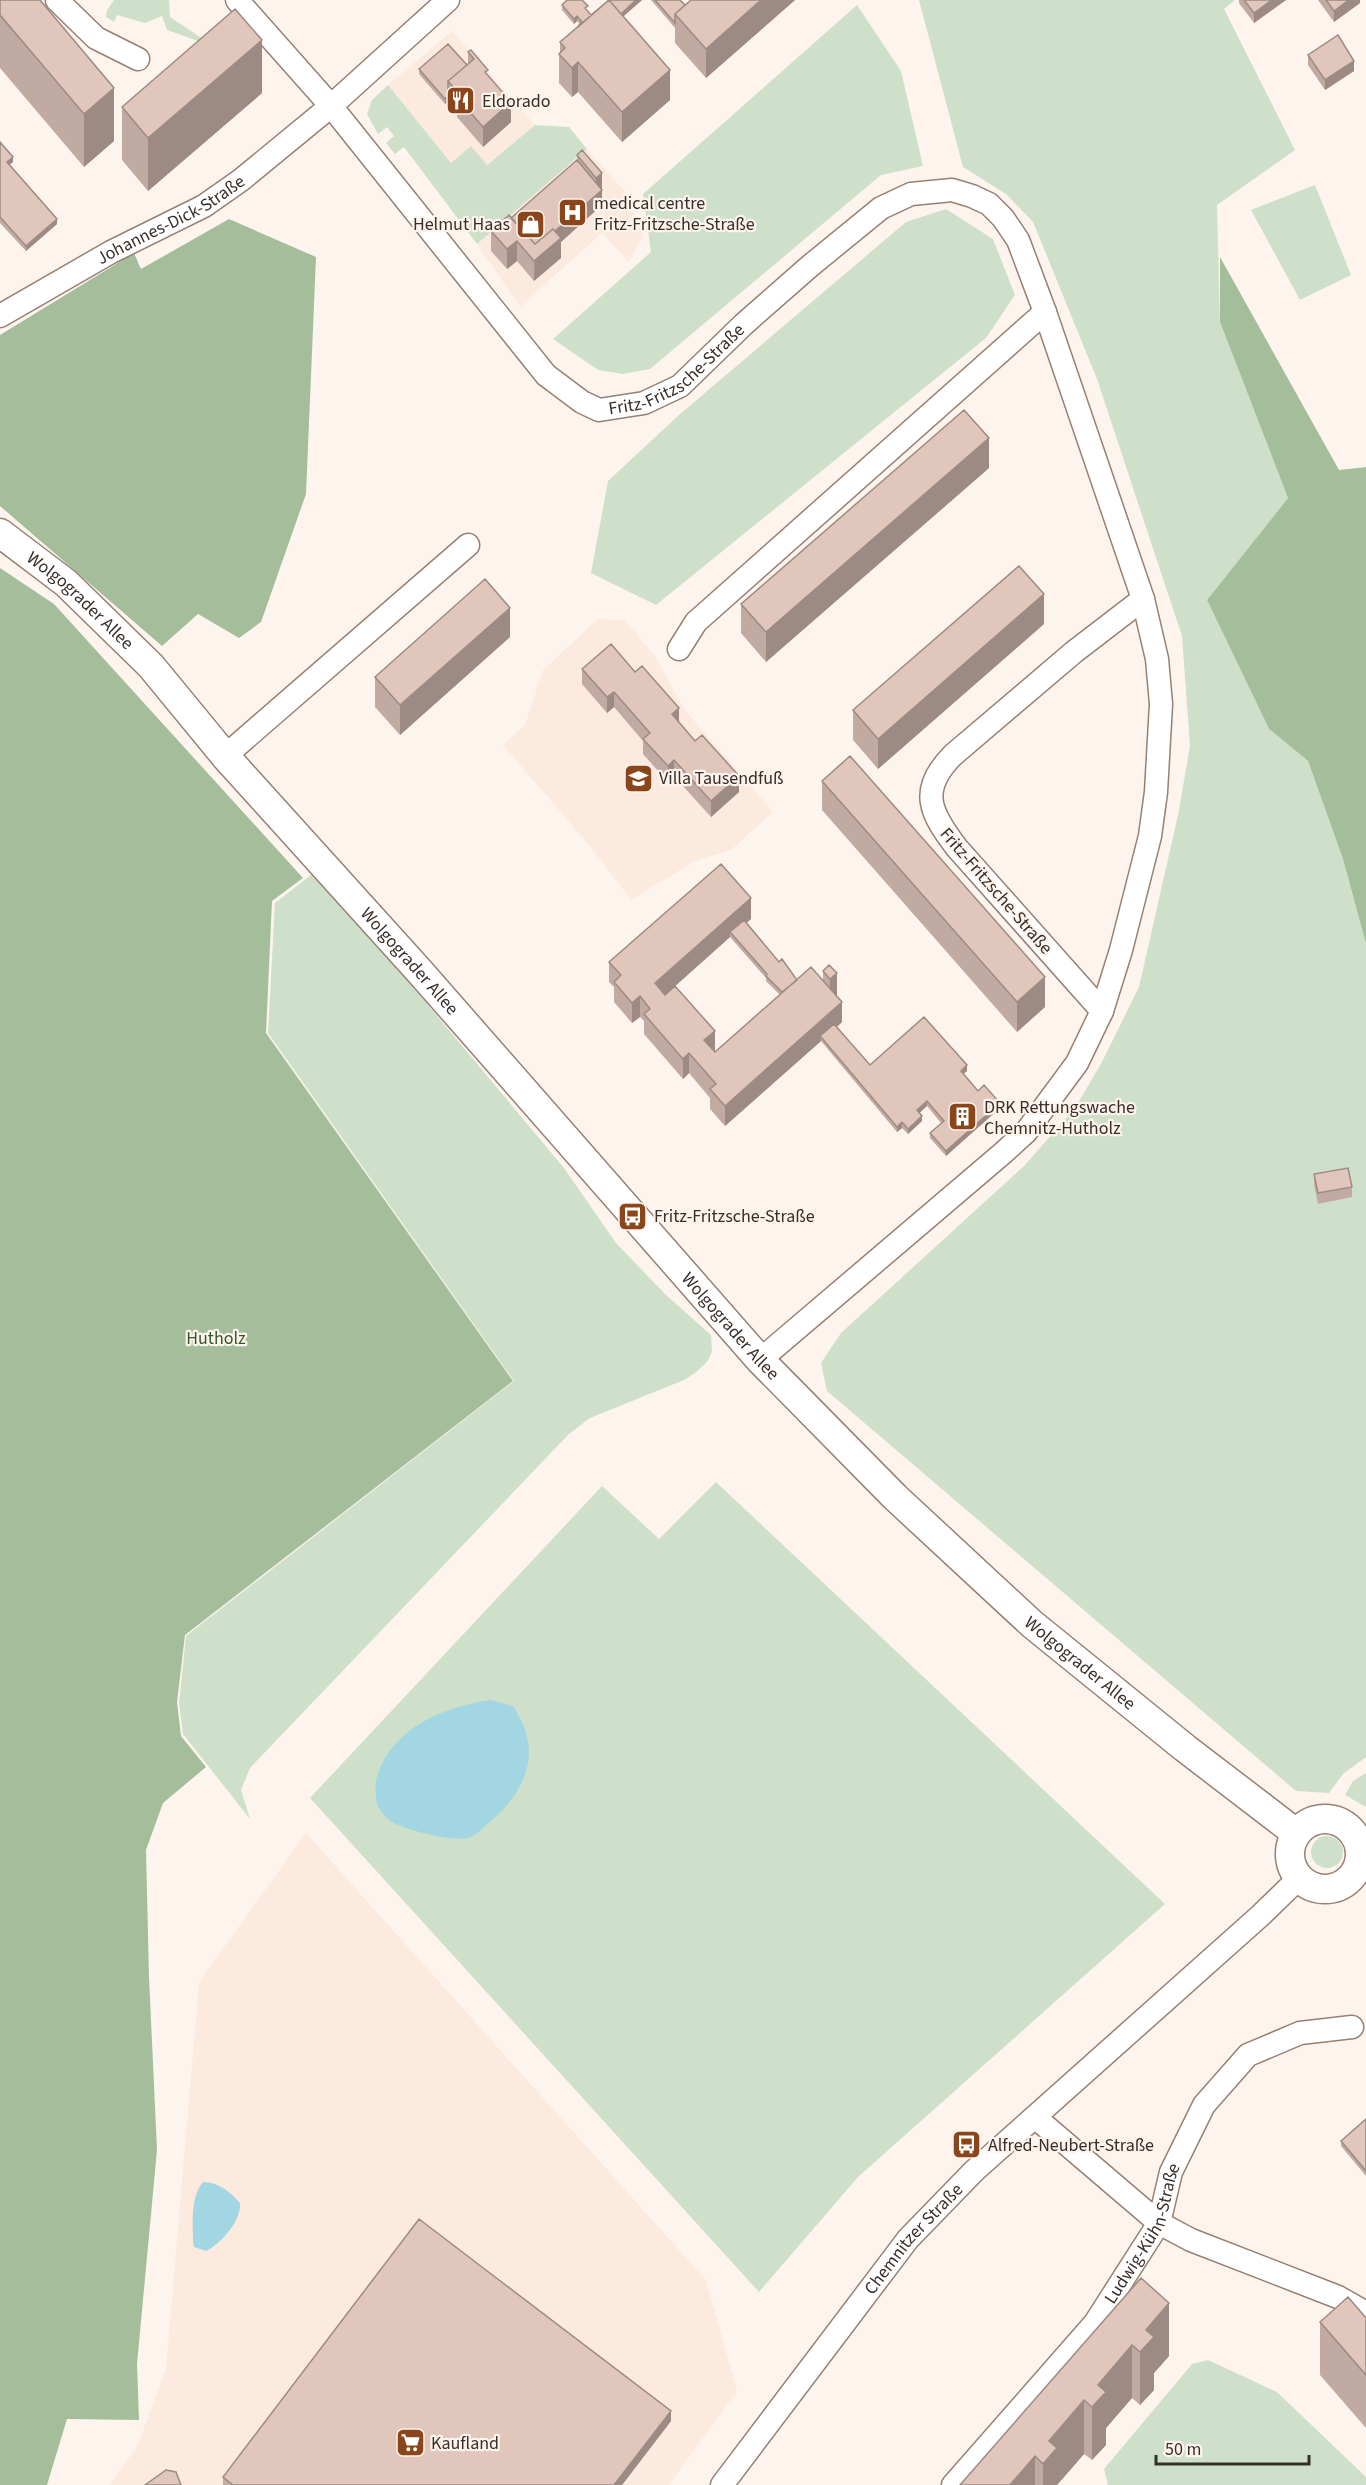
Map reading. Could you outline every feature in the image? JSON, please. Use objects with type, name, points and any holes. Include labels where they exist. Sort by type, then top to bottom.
[{"type":"main road","name":"Wolgograder Allee","points":[[0,533],[66,583],[151,666],[225,756],[421,973],[760,1360],[895,1497],[1032,1624],[1185,1748],[1296,1833]]},
{"type":"main road","points":[[1325,1818],[1346,1825],[1354,1833],[1359,1844],[1360,1881],[1326,1889],[1308,1886],[1292,1868],[1289,1856],[1296,1833],[1314,1820],[1325,1818]]},
{"type":"street","points":[[57,0],[96,38],[138,59]]},
{"type":"street","points":[[237,0],[330,106]]},
{"type":"street","name":"Johannes-Dick-Straße","points":[[0,316],[111,252],[204,206],[241,180],[330,106],[448,0]]},
{"type":"street","name":"Fritz-Fritzsche-Straße","points":[[330,106],[546,375],[582,402],[599,410],[644,403],[680,386],[744,324],[819,259],[881,208],[911,194],[952,190],[989,204],[1003,218],[1018,240],[1046,312],[1143,598],[1157,659],[1161,704],[1156,792],[1144,859],[1121,950],[1102,1011],[1077,1063],[1026,1132],[760,1360]]},
{"type":"street","points":[[679,650],[696,622],[1046,312]]},
{"type":"street","points":[[225,756],[468,545]]},
{"type":"street","name":"Fritz-Fritzsche-Straße","points":[[1102,1011],[957,848],[937,823],[930,797],[938,771],[953,755],[1074,652],[1143,598]]},
{"type":"street","name":"Chemnitzer Straße","points":[[722,2485],[908,2239],[974,2171],[1036,2118],[1299,1878]]},
{"type":"street","name":"Ludwig-Kühn-Straße","points":[[953,2485],[1095,2323],[1159,2223],[1171,2172],[1204,2105],[1248,2055],[1300,2033],[1352,2027]]},
{"type":"street","points":[[1036,2118],[1159,2223],[1191,2240],[1338,2297],[1366,2313]]},
{"type":"shaded area","points":[[452,31],[535,125],[486,165],[451,163],[388,85]]},
{"type":"shaded area","name":"medical centre Fritz-Fritzsche-Straße","points":[[587,149],[625,192],[643,236],[629,262],[602,233],[520,307],[477,244]]},
{"type":"shaded area","name":"Villa Tausendfuß","points":[[598,619],[625,620],[654,655],[685,710],[773,812],[731,850],[695,861],[631,900],[589,845],[503,745],[525,725],[543,670]]},
{"type":"shaded area","points":[[306,1833],[706,2280],[737,2391],[669,2485],[109,2485],[137,2447],[166,2369],[199,1982]]},
{"type":"green space","points":[[114,0],[169,0],[170,17],[203,39],[197,49],[198,41],[167,30],[162,16],[145,23],[117,15],[114,22],[106,17],[107,10]]},
{"type":"green space","points":[[919,0],[1235,0],[1224,9],[1295,150],[1217,205],[1220,322],[1288,498],[1207,600],[1269,729],[1308,761],[1343,859],[1366,944],[1366,1757],[1343,1774],[1329,1793],[1296,1791],[827,1391],[821,1363],[841,1333],[1024,1166],[1075,1108],[1102,1062],[1139,987],[1178,815],[1190,746],[1182,636],[1097,379],[1033,222],[1006,194],[963,167]]},
{"type":"green space","points":[[857,5],[901,71],[923,166],[881,175],[650,369],[623,374],[598,370],[553,339],[651,252],[643,194]]},
{"type":"green space","points":[[388,85],[451,163],[471,146],[487,165],[535,125],[569,127],[587,149],[477,244],[404,147],[395,154],[386,143],[394,136],[387,127],[378,134],[367,114],[372,100]]},
{"type":"green space","points":[[1315,185],[1351,275],[1300,300],[1251,210]]},
{"type":"green space","points":[[946,209],[993,239],[1015,295],[986,338],[656,605],[591,573],[608,481],[680,414],[906,222]]},
{"type":"green space","points":[[229,219],[316,257],[306,494],[261,622],[239,638],[198,614],[162,646],[0,506],[0,335],[134,253],[141,269]]},
{"type":"green space","points":[[1220,257],[1339,470],[1366,467],[1366,944],[1343,859],[1308,761],[1269,729],[1207,600],[1288,498],[1220,322]]},
{"type":"green space","name":"Hutholz","points":[[0,568],[54,604],[303,878],[272,901],[266,1033],[513,1381],[185,1635],[177,1702],[181,1736],[206,1767],[163,1803],[146,1850],[157,2150],[137,2364],[139,2420],[67,2419],[47,2485],[0,2485]]},
{"type":"green space","points":[[316,871],[564,1168],[616,1243],[666,1295],[711,1335],[712,1352],[707,1362],[684,1380],[590,1418],[569,1434],[250,1768],[241,1790],[250,1819],[183,1734],[179,1703],[186,1636],[514,1381],[268,1033],[275,903]]},
{"type":"green space","points":[[716,1482],[1165,1904],[858,2177],[759,2292],[310,1798],[602,1486],[659,1539]]},
{"type":"green space","points":[[1366,1773],[1366,1807],[1345,1795],[1353,1781]]},
{"type":"green space","points":[[1327,1836],[1339,1840],[1343,1852],[1339,1864],[1327,1868],[1315,1864],[1311,1852],[1315,1840]]},
{"type":"green space","points":[[1208,2360],[1277,2392],[1366,2477],[1366,2485],[1108,2485],[1104,2469],[1192,2364]]},
{"type":"water","points":[[491,1700],[513,1706],[522,1722],[529,1753],[522,1782],[503,1809],[476,1833],[461,1839],[418,1832],[388,1819],[377,1805],[376,1784],[384,1760],[394,1745],[422,1722],[438,1714]]},
{"type":"water","points":[[203,2182],[224,2188],[240,2203],[238,2217],[234,2224],[218,2243],[206,2251],[194,2247],[193,2242],[194,2203]]},
{"type":"building","points":[[0,0],[40,0],[114,88],[84,114],[0,15]]},
{"type":"building","points":[[567,0],[582,0],[588,6],[585,8],[591,15],[609,0],[579,26],[582,22],[577,16],[574,19],[562,5]]},
{"type":"building","points":[[609,0],[670,70],[622,112],[578,62],[572,68],[559,54],[565,48],[560,42]]},
{"type":"building","points":[[609,0],[636,0],[621,14]]},
{"type":"building","points":[[655,0],[680,0],[685,5],[675,14],[675,23]]},
{"type":"building","points":[[691,0],[761,0],[706,49],[675,14]]},
{"type":"building","points":[[1244,0],[1272,0],[1254,13]]},
{"type":"building","points":[[1326,0],[1349,0],[1334,11]]},
{"type":"building","points":[[235,9],[262,40],[148,138],[122,107]]},
{"type":"building","points":[[1338,35],[1354,61],[1325,80],[1308,55]]},
{"type":"building","points":[[448,44],[467,65],[448,81],[448,96],[445,99],[419,69]]},
{"type":"building","points":[[471,50],[488,70],[485,72],[511,102],[483,127],[457,97],[460,95],[448,81],[474,59],[468,52]]},
{"type":"building","points":[[0,142],[13,157],[7,162],[57,219],[26,246],[0,217]]},
{"type":"building","points":[[582,150],[602,173],[596,178],[577,155]]},
{"type":"building","points":[[577,160],[602,190],[555,231],[553,229],[535,244],[511,218]]},
{"type":"building","points":[[509,215],[535,244],[553,229],[561,238],[534,261],[517,241],[507,249],[491,231]]},
{"type":"building","points":[[964,410],[989,438],[766,632],[741,604]]},
{"type":"building","points":[[1019,566],[1044,594],[878,739],[853,710]]},
{"type":"building","points":[[485,579],[510,608],[400,705],[375,677]]},
{"type":"building","points":[[611,644],[635,672],[642,666],[679,708],[672,714],[695,741],[702,735],[739,776],[711,801],[674,760],[668,766],[643,739],[650,733],[614,692],[607,697],[582,669]]},
{"type":"building","points":[[850,756],[1045,977],[1017,1002],[822,781]]},
{"type":"building","points":[[721,864],[751,898],[655,983],[665,995],[675,986],[715,1031],[704,1040],[715,1052],[811,967],[842,1002],[725,1106],[710,1089],[716,1084],[689,1053],[683,1059],[644,1014],[650,1009],[640,996],[632,1003],[614,982],[621,975],[609,962]]},
{"type":"building","points":[[744,920],[779,962],[782,959],[797,980],[782,992],[730,932]]},
{"type":"building","points":[[829,965],[837,973],[830,979],[823,971]]},
{"type":"building","points":[[924,1017],[967,1065],[961,1071],[978,1091],[984,1085],[1000,1103],[946,1151],[930,1133],[944,1121],[927,1101],[917,1110],[922,1116],[908,1129],[902,1122],[897,1127],[820,1036],[834,1024],[870,1065]]},
{"type":"building","points":[[1348,1168],[1352,1187],[1318,1193],[1314,1174]]},
{"type":"building","points":[[1366,2119],[1366,2171],[1341,2141]]},
{"type":"building","points":[[419,2219],[671,2411],[614,2485],[233,2485],[223,2477]]},
{"type":"building","points":[[1141,2278],[1169,2303],[1146,2330],[1154,2337],[1140,2352],[1132,2345],[1098,2385],[1106,2392],[1092,2407],[1084,2400],[1049,2441],[1057,2448],[1043,2464],[1035,2456],[1010,2485],[960,2485]]},
{"type":"building","points":[[1348,2297],[1366,2318],[1366,2375],[1320,2322]]},
{"type":"building","points":[[166,2470],[176,2472],[181,2485],[145,2485]]},
{"type":"place","name":"Eldorado","points":[[461,101]]},
{"type":"place","name":"medical centre Fritz-Fritzsche-Straße","points":[[573,213]]},
{"type":"place","name":"Helmut Haas","points":[[531,224]]},
{"type":"place","name":"Villa Tausendfuß","points":[[638,778]]},
{"type":"place","name":"DRK Rettungswache Chemnitz-Hutholz","points":[[963,1117]]},
{"type":"place","name":"Fritz-Fritzsche-Straße","points":[[633,1216]]},
{"type":"place","name":"Alfred-Neubert-Straße","points":[[967,2145]]},
{"type":"place","name":"Kaufland","points":[[410,2443]]}]
